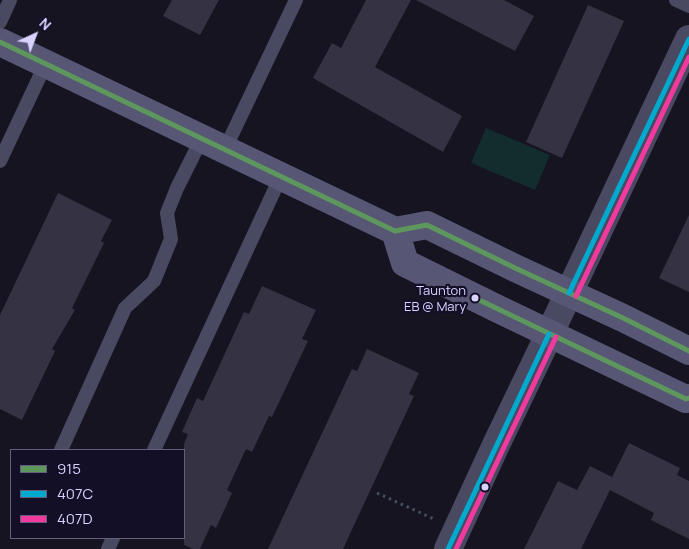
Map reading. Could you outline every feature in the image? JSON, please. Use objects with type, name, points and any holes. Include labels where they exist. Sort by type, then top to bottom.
[{"type":"main road","points":[[0,42],[395,230],[426,225],[689,351]]},
{"type":"main road","points":[[395,230],[405,263],[686,399],[689,398]]},
{"type":"street","points":[[453,539],[494,446],[550,334],[689,39]]},
{"type":"lane","points":[[0,22],[10,0]]},
{"type":"lane","points":[[61,449],[125,308],[154,281],[171,239],[167,213],[177,188],[214,144],[296,0]]},
{"type":"lane","points":[[676,0],[689,6]]},
{"type":"lane","points":[[0,161],[46,63]]},
{"type":"lane","points":[[154,449],[281,176]]},
{"type":"path","points":[[378,493],[453,539]]},
{"type":"green space","points":[[486,128],[550,155],[535,190],[471,163]]},
{"type":"building","points":[[172,0],[219,0],[200,35],[163,16]]},
{"type":"building","points":[[366,0],[411,0],[375,67],[462,116],[443,152],[313,78],[332,43],[341,48]]},
{"type":"building","points":[[416,0],[504,0],[534,16],[515,51]]},
{"type":"building","points":[[588,5],[624,21],[562,158],[526,142]]},
{"type":"building","points":[[58,193],[112,220],[101,241],[104,243],[72,308],[75,310],[52,349],[55,351],[22,420],[0,409],[0,315]]},
{"type":"building","points":[[689,215],[689,292],[659,278]]},
{"type":"building","points":[[262,286],[316,310],[302,339],[308,341],[272,417],[269,416],[252,452],[246,449],[227,490],[232,493],[216,528],[211,525],[200,549],[193,549],[184,545],[184,444],[188,434],[182,432],[197,398],[203,401],[244,312],[249,314]]},
{"type":"building","points":[[367,349],[419,373],[409,394],[414,396],[343,549],[268,549],[352,369],[357,371]]},
{"type":"building","points":[[629,443],[680,468],[677,475],[689,481],[689,539],[651,520],[654,513],[610,490],[581,549],[524,549],[558,481],[577,490],[590,466],[612,477]]},
{"type":"transit line","name":"407C","points":[[569,293],[689,39]]},
{"type":"transit line","name":"915","points":[[0,42],[395,231],[427,225],[689,351]]},
{"type":"transit line","name":"407D","points":[[576,296],[689,57]]},
{"type":"transit line","name":"915","points":[[475,298],[686,399],[689,398]]},
{"type":"transit line","name":"407C","points":[[448,549],[549,334]]},
{"type":"transit line","name":"407D","points":[[456,549],[556,337]]},
{"type":"place","name":"Taunton EB @ Mary","points":[[475,298]]}]
